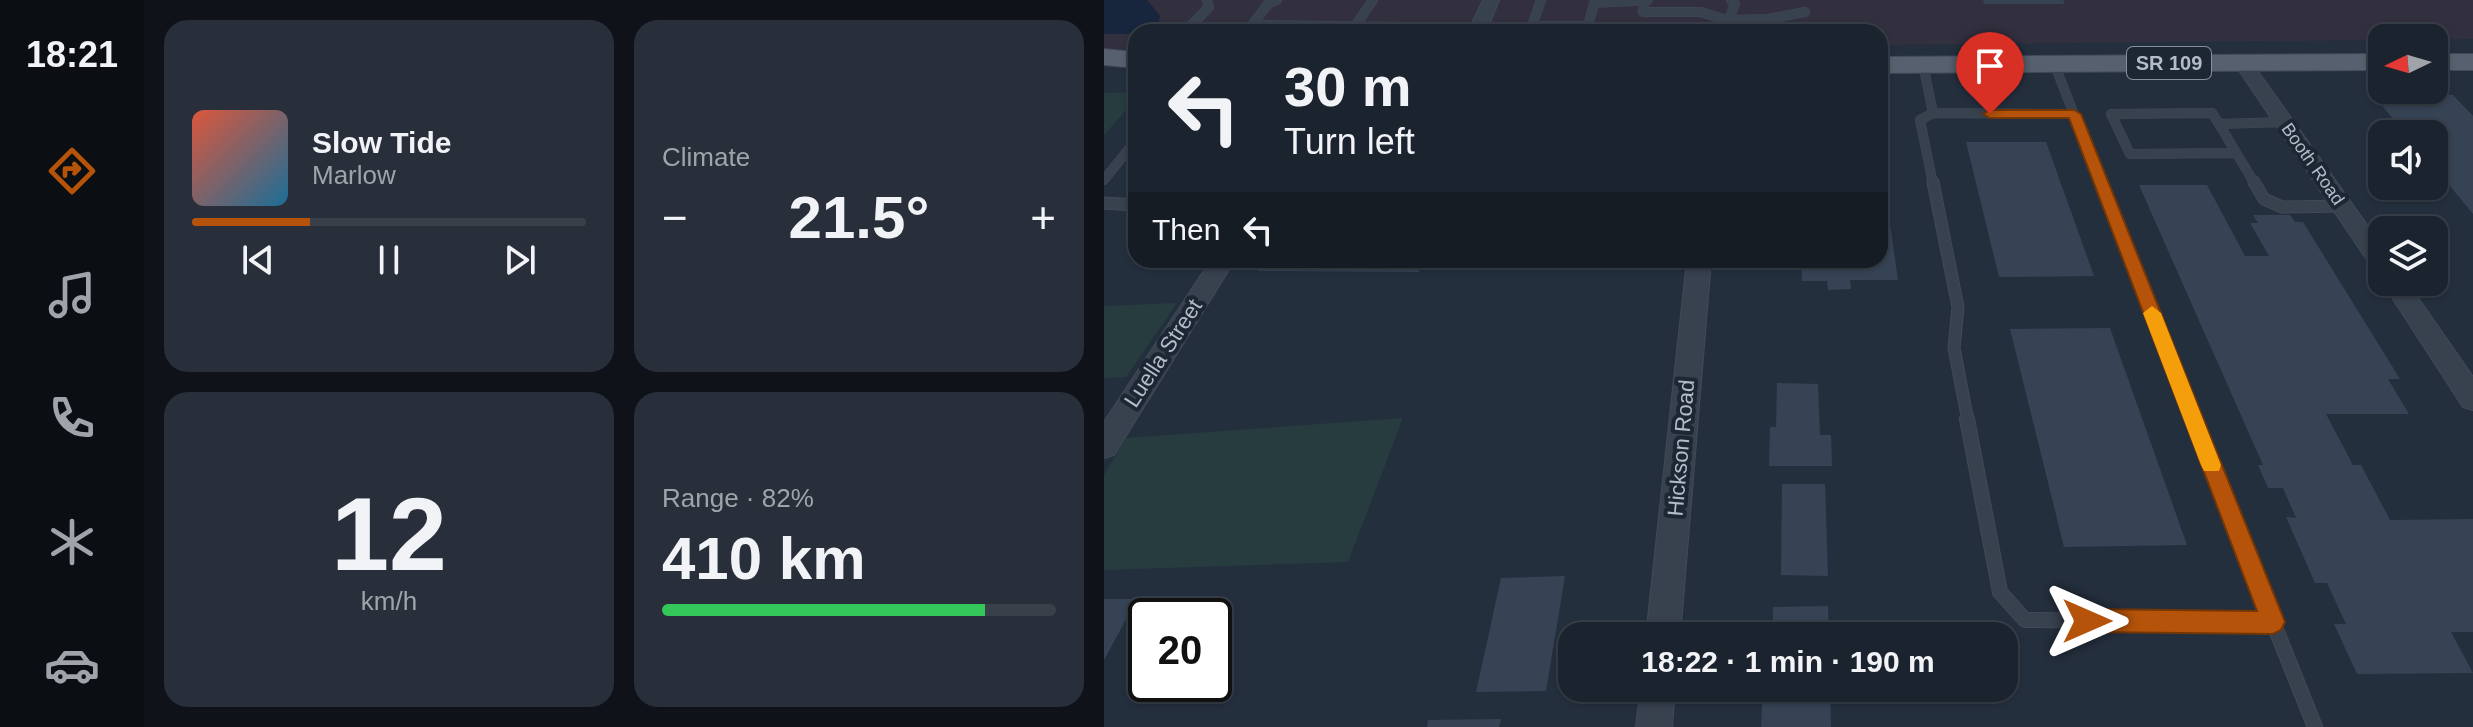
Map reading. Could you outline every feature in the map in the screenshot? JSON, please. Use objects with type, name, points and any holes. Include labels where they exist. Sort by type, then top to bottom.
[{"type":"main road","points":[[1104,57],[1128,59]]},
{"type":"main road","name":"SR 109","points":[[1888,65],[2368,62]]},
{"type":"main road","points":[[2448,62],[2473,62]]},
{"type":"main road","points":[[1104,77],[1128,75]]},
{"type":"street","points":[[1481,24],[1491,0]]},
{"type":"street","name":"Booth Road","points":[[2243,63],[2368,244]]},
{"type":"street","name":"Luella Street","points":[[1104,446],[1218,268]]},
{"type":"street","name":"Hickson Road","points":[[1664,622],[1698,268]]},
{"type":"street","points":[[2403,296],[2473,399]]},
{"type":"street","points":[[1654,727],[1657,702]]},
{"type":"lane","points":[[1193,24],[1209,7],[1207,1],[1218,0]]},
{"type":"lane","points":[[1356,24],[1373,0]]},
{"type":"lane","points":[[1533,24],[1541,0]]},
{"type":"lane","points":[[1725,24],[1735,4],[1731,0]]},
{"type":"lane","points":[[1253,24],[1272,1]]},
{"type":"lane","points":[[1589,24],[1595,1],[1646,2],[1643,12],[1701,12],[1726,20],[1768,19],[1805,12]]},
{"type":"lane","points":[[2054,63],[2315,727]]},
{"type":"lane","points":[[1923,64],[1933,113]]},
{"type":"lane","points":[[2074,114],[1933,113],[1920,120],[1958,307],[1954,348],[1995,576],[2012,609],[2025,620],[2273,622]]},
{"type":"lane","points":[[2236,153],[2130,154],[2111,114],[2212,113],[2264,199],[2282,207],[2342,206]]},
{"type":"lane","points":[[2219,124],[2284,122]]},
{"type":"lane","points":[[1104,180],[1128,150]]},
{"type":"lane","points":[[1104,203],[1128,204]]},
{"type":"shaded area","points":[[1147,0],[1482,0],[1472,24],[1146,24],[1160,16]]},
{"type":"shaded area","points":[[1500,0],[2473,0],[2473,39],[2448,39],[2448,24],[2368,24],[2368,40],[1888,45],[1888,24],[1490,24]]},
{"type":"shaded area","points":[[1104,34],[1128,34],[1128,49],[1104,49]]},
{"type":"green space","points":[[1128,92],[1128,108],[1104,135],[1104,93]]},
{"type":"green space","points":[[1177,303],[1126,377],[1104,378],[1104,306]]},
{"type":"green space","points":[[1403,418],[1348,562],[1104,570],[1104,475],[1126,438]]},
{"type":"water","points":[[1104,0],[1147,0],[1160,16],[1159,22],[1154,24],[1128,24],[1128,34],[1104,34]]},
{"type":"building","points":[[1983,0],[2063,0],[2065,4],[1984,4]]},
{"type":"building","points":[[2448,95],[2453,95],[2473,116],[2473,214],[2448,184],[2448,120],[2394,120],[2381,104],[2448,104]]},
{"type":"building","points":[[1966,142],[2046,142],[2094,276],[1999,277]]},
{"type":"building","points":[[2139,185],[2207,185],[2245,256],[2269,256],[2250,223],[2258,223],[2253,215],[2290,215],[2295,222],[2303,222],[2400,379],[2388,379],[2409,414],[2326,414],[2353,465],[2361,465],[2390,520],[2473,519],[2473,632],[2451,632],[2473,673],[2357,674],[2334,624],[2346,624],[2327,583],[2315,583],[2286,517],[2296,518],[2283,488],[2268,488],[2258,465],[2263,465]]},
{"type":"building","points":[[1888,209],[1898,280],[1850,280],[1851,289],[1828,290],[1827,281],[1802,281],[1801,268],[1888,268]]},
{"type":"building","points":[[1259,268],[1421,268],[1419,272],[1257,271]]},
{"type":"building","points":[[2110,328],[2187,545],[2064,547],[2010,329]]},
{"type":"building","points":[[1777,383],[1818,384],[1820,435],[1831,435],[1832,466],[1769,466],[1770,427],[1776,427]]},
{"type":"building","points":[[1782,484],[1825,484],[1828,576],[1781,575]]},
{"type":"building","points":[[1565,576],[1546,691],[1476,692],[1501,578]]},
{"type":"building","points":[[1104,599],[1128,599],[1128,616],[1104,660]]},
{"type":"building","points":[[1828,606],[1829,622],[1773,622],[1773,607]]},
{"type":"building","points":[[1762,702],[1830,702],[1831,727],[1761,727]]},
{"type":"building","points":[[1501,719],[1499,727],[1427,727],[1428,720]]},
{"type":"slow traffic","points":[[2152,313],[2211,465]]},
{"type":"route","points":[[1990,114],[2074,114],[2273,622],[2087,621]]}]
